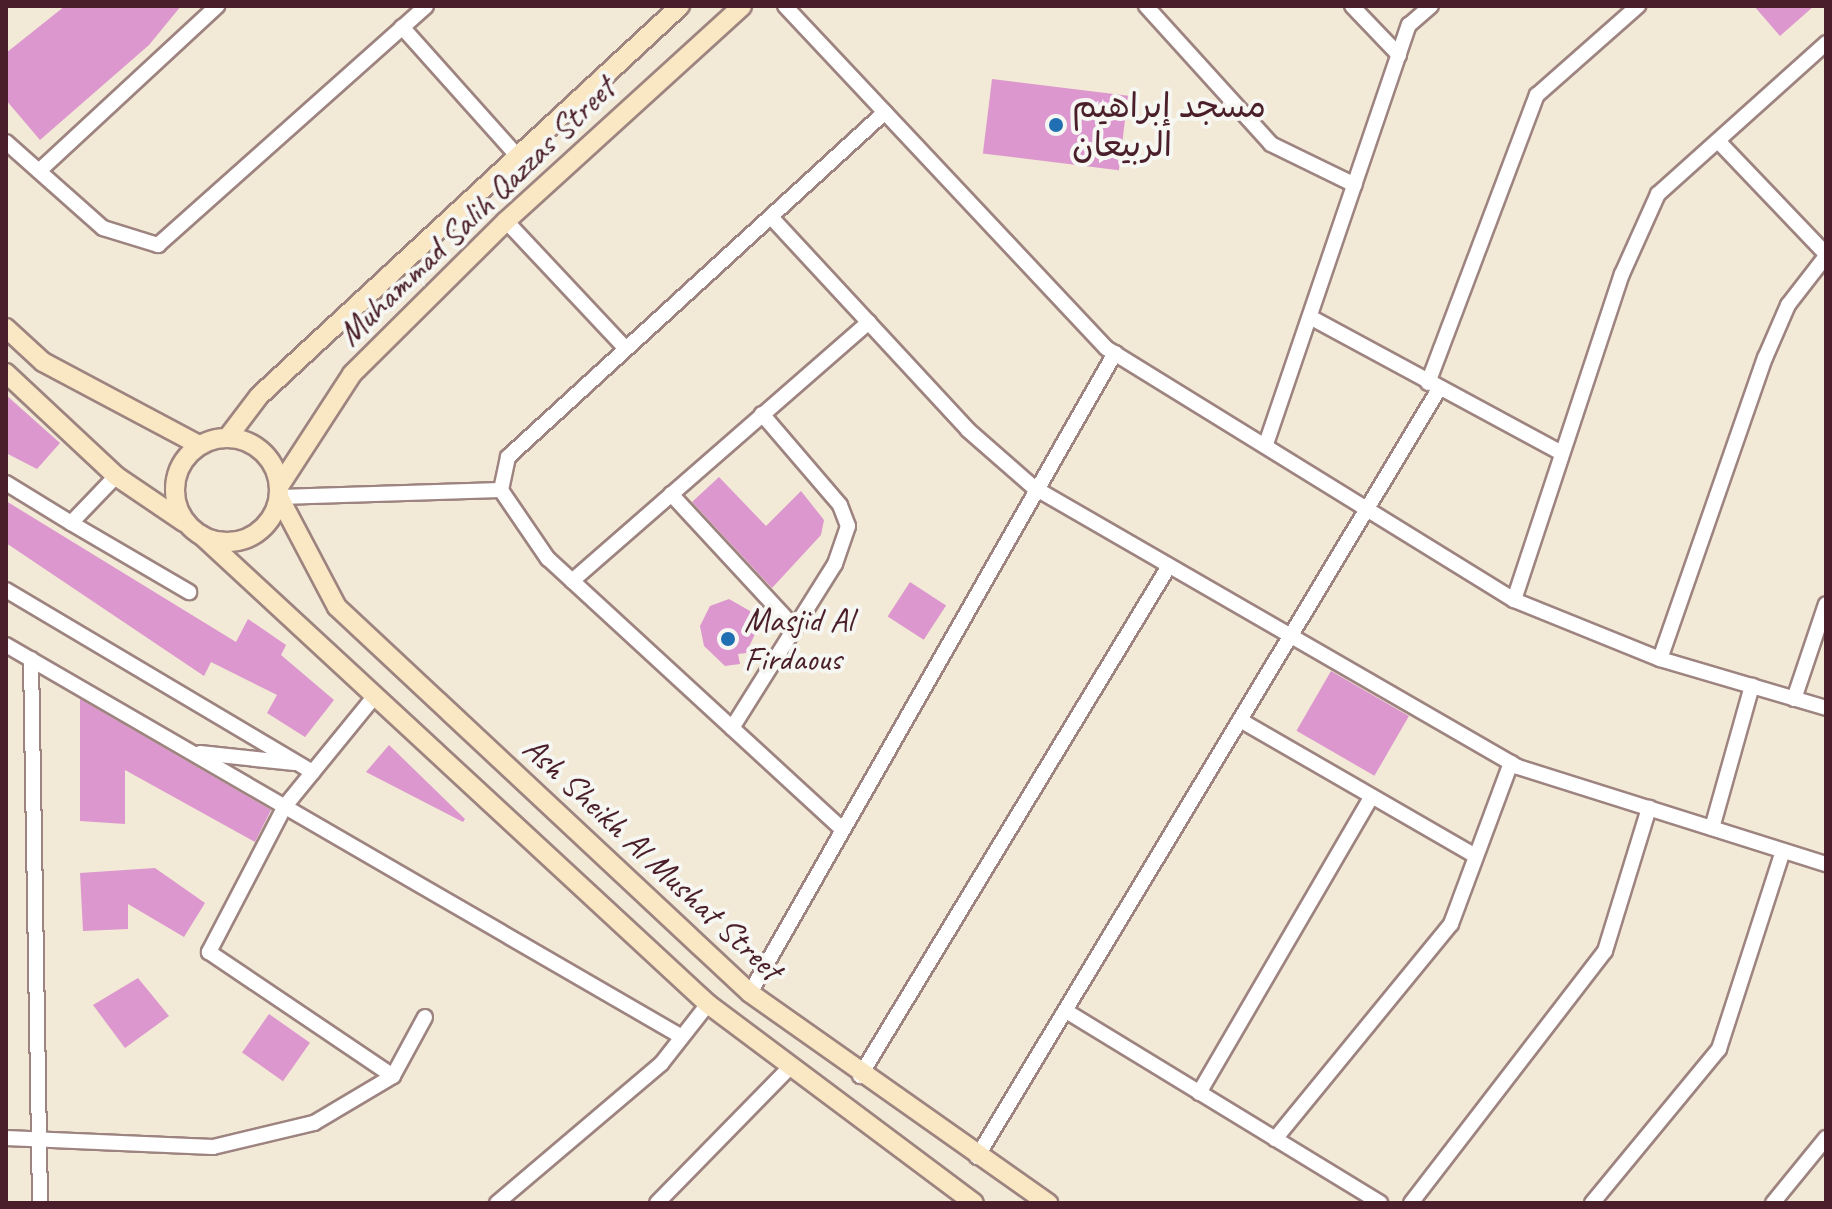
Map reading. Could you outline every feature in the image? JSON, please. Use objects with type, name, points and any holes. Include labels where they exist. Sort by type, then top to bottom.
[{"type":"street","points":[[39,171],[217,6]]},
{"type":"street","points":[[6,142],[103,228],[158,245],[426,6]]},
{"type":"street","name":"Muhammad Salih Qazzas Street","points":[[228,437],[259,396],[520,159],[680,6]]},
{"type":"street","name":"Muhammad Salih Qazzas Street","points":[[280,491],[352,374],[506,221],[742,6]]},
{"type":"street","points":[[785,6],[1115,353],[1514,600],[1660,659],[1826,708]]},
{"type":"street","points":[[1146,6],[1271,144],[1355,185]]},
{"type":"street","points":[[1352,6],[1399,55]]},
{"type":"street","points":[[1266,444],[1409,25],[1431,6]]},
{"type":"street","points":[[977,1157],[1367,507],[1434,386],[1537,95],[1638,6]]},
{"type":"street","points":[[402,27],[520,159]]},
{"type":"street","points":[[1514,600],[1622,274],[1658,194],[1826,43]]},
{"type":"street","points":[[842,829],[572,581],[513,515],[501,490],[508,457],[885,112]]},
{"type":"street","points":[[1660,659],[1765,358],[1788,305],[1826,255],[1718,141]]},
{"type":"street","points":[[771,217],[869,322],[1033,487],[1511,763],[1826,864]]},
{"type":"street","points":[[506,221],[626,349]]},
{"type":"street","points":[[1310,317],[1562,453]]},
{"type":"street","points":[[572,581],[869,322]]},
{"type":"street","points":[[6,328],[43,362],[199,445]]},
{"type":"street","points":[[750,993],[1033,487],[1115,353]]},
{"type":"street","name":"Ash Sheikh Al Mushat Street","points":[[6,373],[116,476],[194,530],[708,1004],[788,1069],[974,1203]]},
{"type":"street","points":[[732,728],[835,564],[848,526],[840,505],[762,414]]},
{"type":"street","points":[[228,437],[268,457],[280,491],[251,537],[217,541],[194,530],[175,482],[199,445],[228,437]]},
{"type":"street","points":[[71,523],[116,476]]},
{"type":"street","points":[[6,483],[189,592]]},
{"type":"street","points":[[280,491],[501,490]]},
{"type":"street","name":"Ash Sheikh Al Mushat Street","points":[[280,491],[337,607],[750,993],[860,1076],[1048,1203]]},
{"type":"street","points":[[671,494],[795,628]]},
{"type":"street","points":[[860,1076],[1169,566]]},
{"type":"street","points":[[6,590],[313,772]]},
{"type":"street","points":[[1794,699],[1826,604]]},
{"type":"street","points":[[6,645],[682,1037]]},
{"type":"street","points":[[31,659],[40,1203]]},
{"type":"street","points":[[1712,828],[1752,686]]},
{"type":"street","points":[[374,697],[285,806],[209,952],[393,1076]]},
{"type":"street","points":[[1240,720],[1476,856]]},
{"type":"street","points":[[191,752],[299,763]]},
{"type":"street","points":[[1275,1139],[1451,924],[1511,763]]},
{"type":"street","points":[[1199,1093],[1371,797]]},
{"type":"street","points":[[1411,1203],[1605,951],[1649,808]]},
{"type":"street","points":[[1592,1203],[1719,1049],[1783,851]]},
{"type":"street","points":[[497,1203],[639,1084],[708,1004]]},
{"type":"street","points":[[1066,1011],[1380,1203]]},
{"type":"street","points":[[6,1138],[213,1147],[314,1123],[393,1076],[425,1017]]},
{"type":"street","points":[[657,1203],[788,1069]]},
{"type":"street","points":[[1773,1203],[1826,1138]]},
{"type":"building","points":[[65,6],[181,6],[149,45],[40,140],[6,100],[6,53]]},
{"type":"building","points":[[1754,6],[1814,6],[1780,36]]},
{"type":"building","name":"مسجد إبراهيم الربيعان","points":[[992,79],[1128,96],[1119,170],[983,153]]},
{"type":"building","points":[[6,395],[60,443],[37,469],[6,453]]},
{"type":"building","points":[[719,477],[766,526],[801,491],[824,520],[821,535],[772,588],[692,502]]},
{"type":"building","points":[[6,501],[236,642],[248,619],[286,645],[281,655],[334,700],[305,737],[267,713],[277,695],[211,662],[204,676],[6,543]]},
{"type":"building","points":[[910,582],[946,605],[924,640],[888,616]]},
{"type":"building","name":"Masjid Al Firdaous","points":[[729,599],[750,611],[756,632],[746,653],[738,654],[740,664],[725,666],[704,646],[700,626],[710,606]]},
{"type":"building","points":[[1331,671],[1409,716],[1374,776],[1296,731]]},
{"type":"building","points":[[80,699],[271,810],[255,842],[125,770],[125,824],[80,821]]},
{"type":"building","points":[[389,745],[465,819],[463,822],[366,772]]},
{"type":"building","points":[[155,868],[205,903],[184,937],[128,904],[128,929],[83,931],[80,873]]},
{"type":"building","points":[[138,978],[169,1016],[125,1048],[93,1005]]},
{"type":"building","points":[[269,1014],[310,1043],[283,1081],[242,1053]]},
{"type":"place","name":"مسجد إبراهيم الربيعان","points":[[1056,125]]},
{"type":"place","name":"Masjid Al Firdaous","points":[[728,639]]}]
